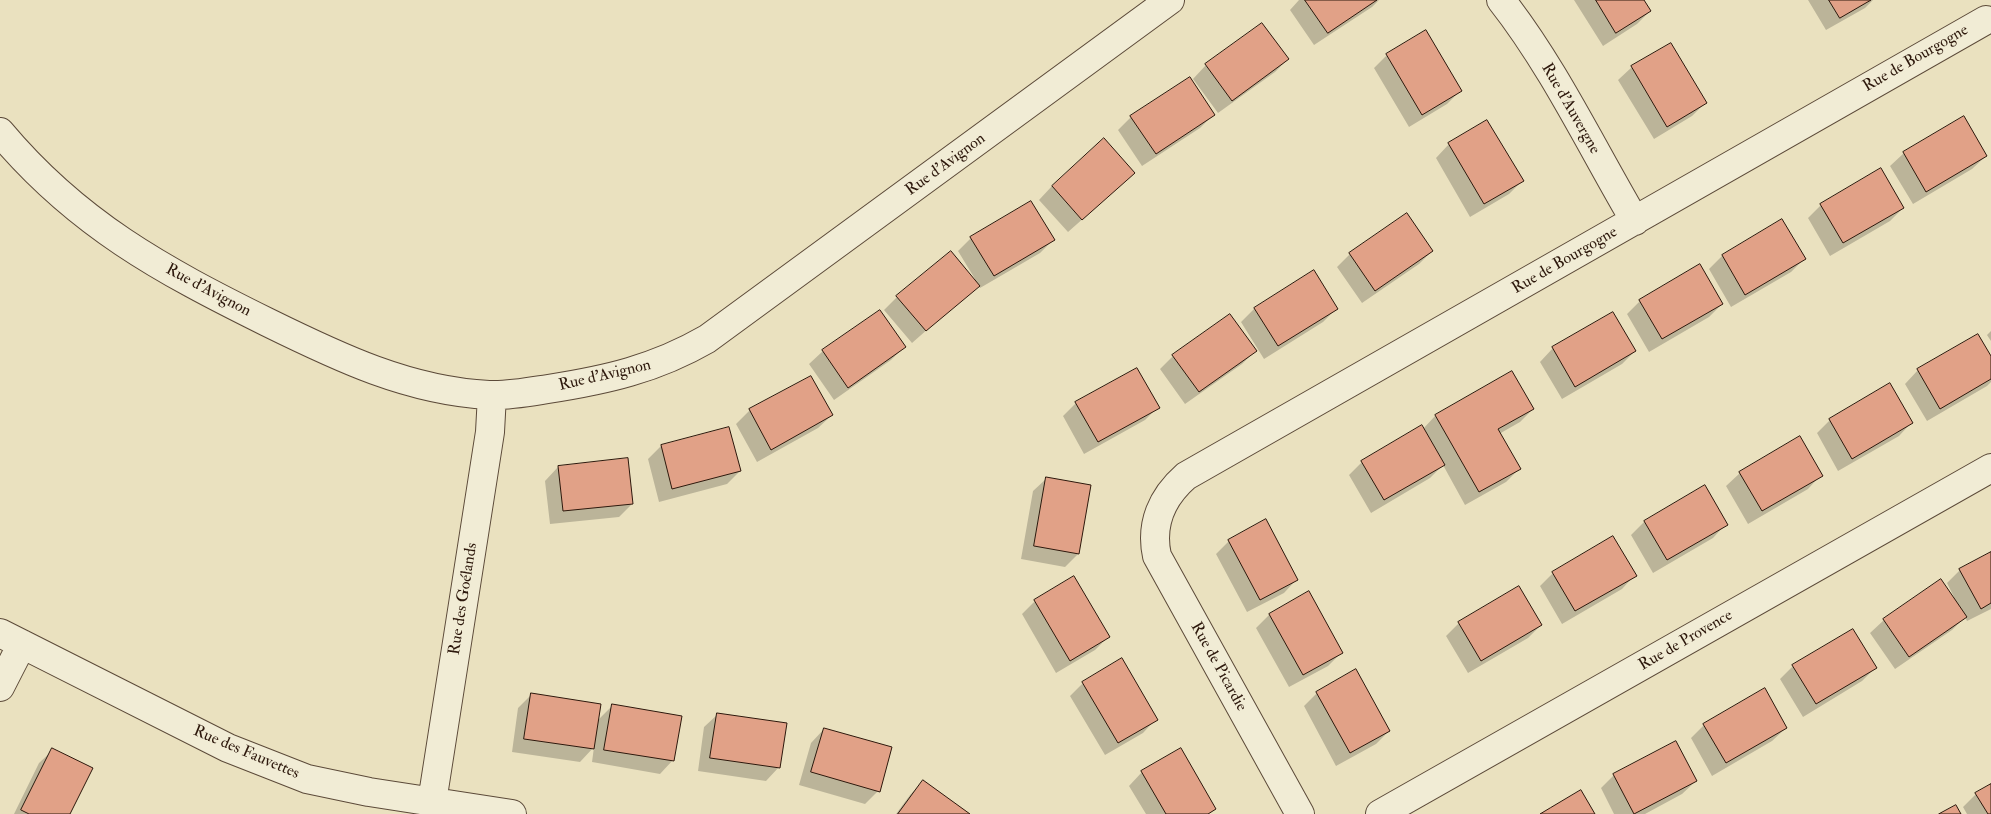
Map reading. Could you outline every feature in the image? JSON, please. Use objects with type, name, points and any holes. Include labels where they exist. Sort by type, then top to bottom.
[{"type":"street","name":"Rue d'Avignon","points":[[0,132],[36,173],[85,215],[114,237],[182,279],[354,363],[416,383],[451,391],[492,395],[559,387],[634,371],[659,364],[706,339],[1170,0]]},
{"type":"street","name":"Rue d'Auvergne","points":[[1501,0],[1546,66],[1635,221]]},
{"type":"street","name":"Rue de Bourgogne","points":[[1158,515],[1165,499],[1175,485],[1186,476],[1635,221],[1984,17]]},
{"type":"street","name":"Rue des Goélands","points":[[432,802],[490,432],[492,395]]},
{"type":"street","name":"Rue de Provence","points":[[1380,814],[1991,468]]},
{"type":"street","name":"Rue de Picardie","points":[[1158,515],[1154,531],[1157,556],[1300,814]]},
{"type":"street","name":"Rue des Fauvettes","points":[[11,639],[228,748],[307,779],[336,786],[512,814]]},
{"type":"street","points":[[0,687],[11,639]]},
{"type":"building","points":[[1305,0],[1377,0],[1328,33]]},
{"type":"building","points":[[1596,0],[1644,0],[1651,11],[1616,33]]},
{"type":"building","points":[[1829,0],[1871,0],[1840,18]]},
{"type":"building","points":[[1262,23],[1289,59],[1232,101],[1205,64]]},
{"type":"building","points":[[1426,30],[1462,91],[1422,115],[1386,54]]},
{"type":"building","points":[[1671,43],[1707,103],[1667,127],[1631,66]]},
{"type":"building","points":[[1190,77],[1215,115],[1156,154],[1130,116]]},
{"type":"building","points":[[1964,116],[1987,156],[1926,192],[1903,152]]},
{"type":"building","points":[[1487,120],[1524,181],[1484,204],[1448,143]]},
{"type":"building","points":[[1104,138],[1135,173],[1082,220],[1052,186]]},
{"type":"building","points":[[1881,168],[1904,208],[1843,243],[1820,204]]},
{"type":"building","points":[[1031,201],[1055,240],[994,276],[970,237]]},
{"type":"building","points":[[1407,213],[1433,251],[1375,291],[1349,253]]},
{"type":"building","points":[[1782,219],[1806,259],[1745,295],[1722,255]]},
{"type":"building","points":[[951,251],[980,286],[926,331],[896,296]]},
{"type":"building","points":[[1700,264],[1723,304],[1662,339],[1639,300]]},
{"type":"building","points":[[1314,270],[1338,309],[1278,346],[1254,308]]},
{"type":"building","points":[[880,310],[906,347],[848,388],[822,350]]},
{"type":"building","points":[[1613,312],[1636,351],[1575,387],[1552,347]]},
{"type":"building","points":[[1230,314],[1257,351],[1199,392],[1172,355]]},
{"type":"building","points":[[1978,334],[1991,356],[1991,379],[1940,409],[1917,369]]},
{"type":"building","points":[[1137,368],[1160,408],[1098,442],[1075,402]]},
{"type":"building","points":[[1512,371],[1534,409],[1498,429],[1521,469],[1479,492],[1435,415]]},
{"type":"building","points":[[811,376],[833,415],[771,450],[749,409]]},
{"type":"building","points":[[1890,383],[1913,423],[1852,459],[1829,419]]},
{"type":"building","points":[[1422,425],[1445,465],[1384,500],[1361,461]]},
{"type":"building","points":[[729,427],[741,471],[672,489],[661,445]]},
{"type":"building","points":[[1800,436],[1823,476],[1762,511],[1739,472]]},
{"type":"building","points":[[628,458],[633,504],[563,511],[558,466]]},
{"type":"building","points":[[1046,477],[1091,485],[1079,554],[1034,546]]},
{"type":"building","points":[[1705,485],[1728,525],[1667,560],[1644,521]]},
{"type":"building","points":[[1266,519],[1298,580],[1260,600],[1228,540]]},
{"type":"building","points":[[1613,536],[1637,576],[1575,611],[1552,572]]},
{"type":"building","points":[[1991,552],[1991,603],[1981,609],[1959,569]]},
{"type":"building","points":[[1074,576],[1110,637],[1070,661],[1034,600]]},
{"type":"building","points":[[1941,579],[1967,617],[1909,657],[1883,619]]},
{"type":"building","points":[[1519,586],[1542,625],[1481,661],[1458,622]]},
{"type":"building","points":[[1309,591],[1343,653],[1303,675],[1269,614]]},
{"type":"building","points":[[1853,629],[1877,668],[1816,704],[1792,665]]},
{"type":"building","points":[[1122,658],[1158,720],[1118,743],[1082,682]]},
{"type":"building","points":[[1356,669],[1390,731],[1350,753],[1316,692]]},
{"type":"building","points":[[1765,688],[1787,728],[1726,763],[1703,724]]},
{"type":"building","points":[[531,693],[601,704],[594,749],[524,739]]},
{"type":"building","points":[[612,704],[682,716],[674,761],[604,750]]},
{"type":"building","points":[[717,713],[787,723],[780,768],[710,758]]},
{"type":"building","points":[[824,728],[892,747],[880,792],[811,772]]},
{"type":"building","points":[[1676,741],[1697,781],[1634,814],[1613,774]]},
{"type":"building","points":[[52,748],[93,768],[70,814],[29,814],[21,810]]},
{"type":"building","points":[[1181,748],[1216,809],[1208,814],[1166,814],[1141,771]]},
{"type":"building","points":[[923,780],[970,814],[898,814]]},
{"type":"building","points":[[1991,784],[1991,814],[1988,814],[1975,793]]},
{"type":"building","points":[[1581,790],[1595,814],[1540,814],[1550,808]]},
{"type":"building","points":[[1956,805],[1961,814],[1939,814]]}]
